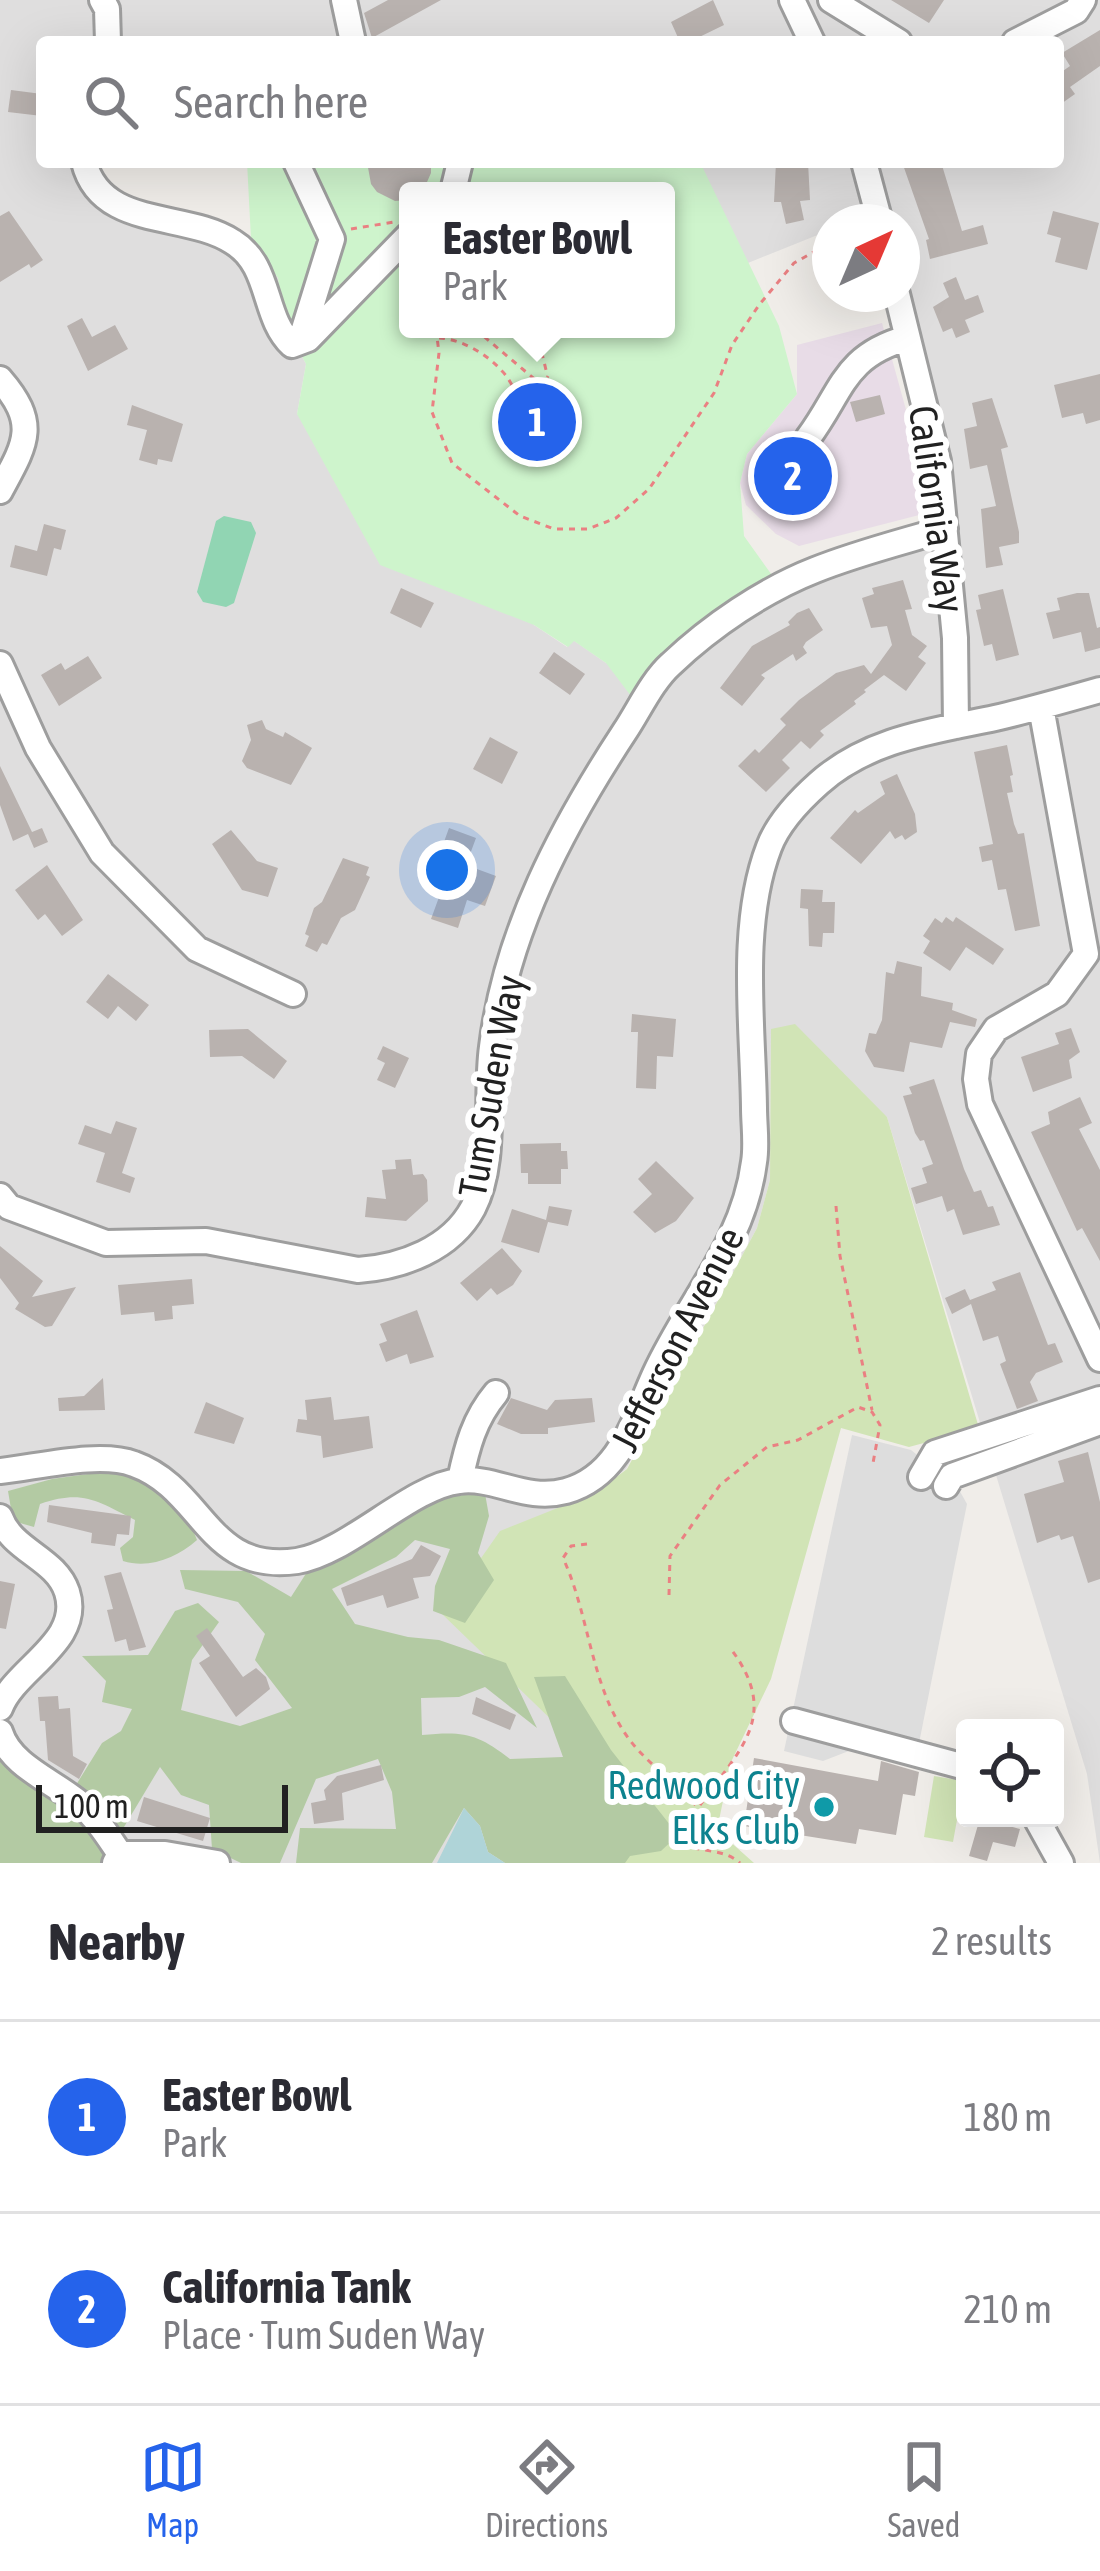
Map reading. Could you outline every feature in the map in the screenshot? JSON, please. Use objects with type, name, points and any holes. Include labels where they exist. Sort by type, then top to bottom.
[{"type":"street","points":[[102,0],[108,36]]},
{"type":"street","points":[[344,0],[352,36]]},
{"type":"street","points":[[792,0],[809,36]]},
{"type":"street","points":[[832,0],[889,36]]},
{"type":"street","points":[[1027,36],[1076,11],[1083,0]]},
{"type":"street","points":[[87,168],[99,191],[116,205],[220,234],[246,251],[258,266],[286,340],[299,345]]},
{"type":"street","points":[[299,168],[330,233],[330,251],[299,345]]},
{"type":"street","points":[[866,168],[875,204]]},
{"type":"street","points":[[299,345],[399,245]]},
{"type":"street","name":"California Way","points":[[901,312],[938,461],[955,638],[956,726]]},
{"type":"street","points":[[808,438],[852,367],[876,348],[907,338]]},
{"type":"street","points":[[0,379],[20,401],[28,424],[24,443],[0,491]]},
{"type":"street","name":"Tum Suden Way","points":[[0,1196],[9,1207],[106,1243],[206,1241],[358,1270],[379,1269],[435,1249],[458,1231],[475,1205],[484,1171],[492,1044],[521,922],[584,795],[668,667],[732,615],[813,570],[945,529]]},
{"type":"street","points":[[0,664],[38,748],[102,853],[197,949],[292,994]]},
{"type":"street","name":"Jefferson Avenue","points":[[460,1480],[528,1496],[568,1491],[615,1462],[659,1366],[728,1248],[755,1161],[751,933],[770,846],[789,815],[852,756],[896,740],[1100,690]]},
{"type":"street","points":[[1041,707],[1093,954],[1057,994],[996,1029],[980,1054],[976,1079],[980,1103],[1100,1359]]},
{"type":"street","points":[[0,1471],[113,1458],[138,1465],[182,1495],[228,1549],[263,1562],[301,1561],[342,1543],[432,1490],[460,1480],[467,1443],[483,1408],[496,1393]]},
{"type":"street","points":[[921,1477],[934,1454],[1100,1399]]},
{"type":"street","points":[[946,1486],[952,1476],[1100,1422]]},
{"type":"street","points":[[0,1516],[22,1548],[59,1577],[69,1603],[63,1631],[8,1690],[0,1708]]},
{"type":"street","points":[[794,1721],[956,1765]]},
{"type":"street","points":[[0,1732],[14,1756],[81,1804],[117,1859],[165,1855],[217,1863]]},
{"type":"street","points":[[1041,1827],[1061,1863]]},
{"type":"path","points":[[330,233],[399,221]]},
{"type":"path","points":[[538,338],[548,376],[539,395],[529,400],[519,397],[500,368],[463,343],[439,338],[432,412],[452,463],[520,516],[554,529],[588,529],[616,518],[649,489],[714,393],[732,345],[759,305],[794,262],[812,252]]},
{"type":"path","points":[[486,338],[538,382],[548,376]]},
{"type":"path","points":[[836,1205],[840,1256],[872,1412],[880,1425],[873,1463]]},
{"type":"path","points":[[669,1595],[670,1556],[720,1485],[741,1465],[767,1447],[798,1440],[858,1407],[872,1412]]},
{"type":"path","points":[[587,1544],[571,1546],[563,1558],[619,1725],[646,1762],[679,1785],[698,1808]]},
{"type":"path","points":[[730,1649],[744,1667],[753,1703],[753,1731],[698,1808],[683,1844],[694,1850],[715,1850],[740,1863]]},
{"type":"shaded area","points":[[0,0],[1100,0],[1100,1863],[1087,1774],[887,1117],[771,1029],[770,1180],[757,1228],[626,1469],[595,1493],[560,1506],[625,1790],[558,1863],[0,1863]],"holes":[[[36,36],[1064,36],[1064,168],[668,168],[738,267],[812,237],[812,204],[920,204],[920,312],[906,312],[947,515],[774,578],[709,615],[691,631],[606,663],[573,640],[567,647],[534,625],[297,414],[306,364],[282,318],[278,278],[251,239],[118,202],[85,168],[36,168]]]},
{"type":"shaded area","points":[[882,323],[929,493],[923,514],[799,546],[776,534],[746,505],[740,483],[747,454],[797,394],[797,345]]},
{"type":"shaded area","points":[[852,1435],[911,1450],[958,1488],[967,1504],[916,1758],[854,1749],[823,1761],[784,1751]]},
{"type":"green space","points":[[247,168],[703,168],[779,326],[797,394],[747,454],[740,483],[744,536],[774,578],[709,615],[634,700],[606,663],[574,641],[568,647],[534,625],[380,565],[297,414],[306,364],[282,318],[278,278],[251,239]]},
{"type":"green space","points":[[224,516],[251,522],[256,533],[234,603],[226,607],[203,602],[197,592],[216,521]]},
{"type":"green space","points":[[795,1024],[887,1117],[979,1428],[909,1447],[841,1428],[771,1679],[731,1762],[717,1830],[754,1863],[558,1863],[624,1790],[442,1614],[500,1531],[595,1493],[627,1469],[757,1228],[770,1180],[771,1029]]},
{"type":"green space","points":[[124,1469],[168,1496],[197,1540],[162,1560],[123,1561],[120,1548],[133,1537],[135,1520],[79,1497],[40,1504],[34,1527],[13,1521],[8,1491]]},
{"type":"green space","points":[[484,1488],[489,1516],[478,1553],[494,1580],[465,1623],[433,1611],[435,1586],[450,1549],[415,1540],[396,1557],[332,1589],[355,1624],[439,1640],[506,1663],[537,1728],[485,1687],[459,1697],[421,1698],[422,1735],[469,1736],[510,1759],[563,1757],[534,1677],[565,1676],[611,1750],[678,1835],[661,1851],[630,1856],[625,1863],[505,1863],[488,1852],[480,1826],[464,1808],[432,1863],[296,1863],[300,1828],[396,1829],[392,1792],[378,1759],[316,1779],[280,1863],[241,1863],[212,1849],[209,1805],[181,1795],[160,1767],[118,1837],[76,1785],[102,1743],[121,1731],[132,1709],[102,1702],[106,1681],[82,1656],[148,1655],[175,1611],[198,1603],[219,1622],[192,1660],[181,1710],[240,1726],[292,1708],[255,1660],[265,1634],[238,1602],[185,1589],[180,1570],[246,1571],[291,1597],[307,1572],[395,1527],[446,1492]]},
{"type":"green space","points":[[0,1751],[78,1810],[110,1853],[104,1863],[0,1863]]},
{"type":"green space","points":[[934,1776],[956,1780],[953,1842],[924,1837]]},
{"type":"water","points":[[464,1808],[480,1826],[488,1852],[505,1863],[437,1863]]},
{"type":"building","points":[[388,0],[441,0],[376,36],[371,36],[364,13]]},
{"type":"building","points":[[713,0],[724,25],[701,36],[677,36],[671,22]]},
{"type":"building","points":[[891,0],[944,0],[929,23]]},
{"type":"building","points":[[1100,30],[1100,66],[1070,87],[1075,94],[1064,102],[1064,70],[1070,66],[1064,52]]},
{"type":"building","points":[[11,90],[36,93],[36,115],[8,112]]},
{"type":"building","points":[[368,168],[431,168],[427,182],[399,182],[399,201],[377,192]]},
{"type":"building","points":[[776,168],[808,168],[810,200],[800,201],[804,220],[786,224],[781,202],[774,202]]},
{"type":"building","points":[[904,168],[943,168],[962,231],[983,225],[988,244],[930,259],[920,204]]},
{"type":"building","points":[[9,211],[43,260],[0,282],[0,216]]},
{"type":"building","points":[[1053,211],[1099,223],[1087,270],[1055,262],[1061,238],[1047,234]]},
{"type":"building","points":[[956,277],[965,300],[978,295],[984,312],[965,320],[970,332],[956,338],[952,328],[943,332],[933,307],[949,297],[943,283]]},
{"type":"building","points":[[82,318],[92,337],[115,325],[128,349],[88,371],[67,326]]},
{"type":"building","points":[[1100,374],[1100,420],[1086,424],[1083,413],[1062,418],[1054,385]]},
{"type":"building","points":[[880,395],[885,414],[856,422],[850,402]]},
{"type":"building","points":[[992,398],[1008,447],[1001,449],[1019,543],[999,547],[1003,565],[986,568],[981,509],[996,506],[987,465],[970,469],[964,429],[977,426],[972,403]]},
{"type":"building","points":[[132,405],[183,424],[172,462],[158,459],[157,465],[139,460],[147,430],[127,425]]},
{"type":"building","points":[[788,443],[800,452],[815,453],[824,472],[819,493],[801,505],[779,503],[761,479],[764,460]]},
{"type":"building","points":[[44,524],[66,530],[61,550],[54,548],[47,576],[10,567],[15,545],[37,551]]},
{"type":"building","points":[[903,580],[912,609],[905,610],[912,635],[927,646],[918,657],[926,663],[906,691],[884,675],[864,690],[856,704],[820,731],[824,735],[810,749],[801,741],[782,760],[790,768],[766,792],[738,766],[755,749],[759,753],[786,725],[780,719],[799,700],[836,673],[864,665],[871,674],[892,645],[887,626],[871,628],[862,598],[874,594],[872,588]]},
{"type":"building","points":[[401,588],[434,603],[421,628],[390,613]]},
{"type":"building","points":[[1003,589],[1019,655],[996,661],[992,644],[984,646],[976,610],[981,609],[978,595]]},
{"type":"building","points":[[1089,593],[1100,627],[1100,648],[1085,652],[1081,632],[1053,639],[1046,613],[1060,610],[1057,598]]},
{"type":"building","points":[[809,608],[823,630],[806,642],[807,653],[796,661],[793,654],[761,675],[765,678],[742,706],[720,688],[752,646],[790,625],[797,613]]},
{"type":"building","points":[[554,652],[585,674],[570,695],[539,673]]},
{"type":"building","points":[[88,656],[102,678],[59,706],[41,675],[61,663],[65,670]]},
{"type":"building","points":[[262,720],[266,729],[283,737],[285,732],[312,748],[291,785],[247,768],[242,761],[251,740],[247,725]]},
{"type":"building","points":[[490,737],[518,752],[502,784],[473,769]]},
{"type":"building","points":[[1007,745],[1013,792],[1007,793],[1018,834],[1024,833],[1040,926],[1015,931],[1006,889],[998,890],[992,860],[982,862],[979,847],[993,844],[974,752]]},
{"type":"building","points":[[0,766],[32,832],[42,828],[48,842],[34,848],[28,834],[13,841],[0,805]]},
{"type":"building","points":[[897,774],[915,814],[917,832],[905,840],[902,835],[895,839],[890,831],[861,864],[830,838],[855,810],[858,813],[885,794],[880,782]]},
{"type":"building","points":[[449,828],[476,838],[466,865],[496,876],[485,906],[467,900],[458,928],[431,919],[446,878],[442,877],[445,867],[436,864]]},
{"type":"building","points":[[231,830],[257,861],[278,868],[268,897],[242,890],[212,844]]},
{"type":"building","points":[[343,858],[369,867],[366,875],[370,877],[355,910],[341,918],[327,945],[322,943],[317,952],[305,946],[309,936],[305,934]]},
{"type":"building","points":[[47,865],[83,920],[62,936],[45,914],[38,920],[15,890]]},
{"type":"building","points":[[801,889],[823,890],[822,902],[835,902],[834,933],[823,933],[822,947],[809,946],[808,909],[800,908]]},
{"type":"building","points":[[946,917],[953,922],[956,917],[1004,949],[993,965],[966,947],[950,971],[923,953],[930,941],[923,936],[935,918],[942,923]]},
{"type":"building","points":[[897,961],[922,967],[921,996],[953,1003],[952,1010],[977,1019],[975,1027],[950,1022],[942,1048],[910,1042],[904,1072],[874,1067],[865,1051],[869,1033],[876,1034],[882,1020],[886,972],[894,974]]},
{"type":"building","points":[[108,974],[149,1005],[136,1021],[118,1006],[108,1019],[86,1002]]},
{"type":"building","points":[[632,1014],[676,1019],[673,1057],[657,1056],[656,1089],[636,1088],[638,1032],[631,1032]]},
{"type":"building","points":[[1071,1028],[1080,1052],[1069,1060],[1072,1078],[1033,1092],[1021,1057],[1059,1044],[1055,1033]]},
{"type":"building","points":[[248,1029],[287,1061],[274,1079],[242,1056],[210,1057],[209,1030]]},
{"type":"building","points":[[383,1046],[409,1058],[395,1088],[377,1080],[385,1063],[377,1059]]},
{"type":"building","points":[[934,1079],[974,1192],[981,1190],[1000,1225],[963,1235],[954,1209],[947,1212],[942,1196],[916,1204],[911,1188],[927,1183],[922,1168],[933,1164],[924,1140],[915,1133],[903,1096],[912,1094],[909,1087]]},
{"type":"building","points":[[1080,1097],[1092,1123],[1079,1129],[1100,1170],[1100,1261],[1082,1228],[1077,1231],[1031,1132],[1050,1124],[1048,1112]]},
{"type":"building","points":[[116,1121],[137,1128],[122,1173],[135,1178],[130,1193],[96,1182],[105,1153],[78,1144],[85,1125],[111,1134]]},
{"type":"building","points":[[561,1143],[561,1151],[567,1151],[568,1169],[561,1169],[561,1184],[528,1184],[528,1173],[521,1173],[520,1144]]},
{"type":"building","points":[[411,1159],[413,1175],[423,1174],[427,1180],[428,1201],[406,1221],[365,1217],[367,1197],[386,1199],[382,1170],[396,1169],[395,1160]]},
{"type":"building","points":[[656,1161],[694,1198],[676,1221],[655,1233],[633,1212],[652,1194],[638,1179]]},
{"type":"building","points":[[549,1206],[572,1210],[568,1226],[548,1222],[539,1253],[501,1242],[512,1209],[546,1220]]},
{"type":"building","points":[[0,1246],[43,1281],[32,1297],[76,1287],[52,1326],[45,1327],[15,1309],[19,1303],[0,1278]]},
{"type":"building","points":[[502,1248],[522,1271],[513,1285],[497,1295],[491,1288],[477,1301],[460,1283]]},
{"type":"building","points":[[1020,1272],[1048,1345],[1055,1343],[1063,1362],[1036,1373],[1030,1382],[1038,1401],[1017,1409],[1000,1364],[1006,1361],[998,1336],[983,1341],[971,1304],[952,1314],[945,1298],[965,1289],[970,1300],[996,1290],[992,1282]]},
{"type":"building","points":[[192,1279],[194,1304],[172,1306],[173,1319],[155,1321],[154,1312],[121,1315],[118,1285]]},
{"type":"building","points":[[417,1310],[434,1357],[410,1364],[407,1354],[386,1362],[379,1344],[387,1341],[380,1324]]},
{"type":"building","points":[[103,1378],[105,1410],[59,1411],[58,1398],[84,1396]]},
{"type":"building","points":[[331,1397],[334,1420],[369,1416],[373,1448],[323,1458],[321,1436],[296,1432],[298,1419],[307,1420],[305,1400]]},
{"type":"building","points":[[511,1398],[547,1410],[555,1400],[592,1398],[595,1422],[548,1428],[548,1434],[521,1434],[497,1424]]},
{"type":"building","points":[[206,1402],[244,1418],[234,1444],[194,1433]]},
{"type":"building","points":[[1088,1452],[1100,1502],[1100,1579],[1088,1583],[1073,1536],[1061,1540],[1059,1535],[1037,1543],[1024,1494],[1064,1482],[1058,1461]]},
{"type":"building","points":[[49,1505],[131,1516],[129,1535],[117,1534],[115,1546],[91,1543],[92,1533],[47,1522]]},
{"type":"building","points":[[421,1545],[441,1556],[430,1576],[413,1578],[419,1598],[387,1608],[383,1595],[347,1606],[341,1588],[412,1559]]},
{"type":"building","points":[[121,1572],[146,1647],[129,1651],[126,1639],[115,1642],[107,1610],[113,1609],[104,1576]]},
{"type":"building","points":[[0,1581],[15,1584],[6,1629],[0,1628]]},
{"type":"building","points":[[207,1628],[243,1677],[256,1668],[270,1689],[236,1717],[199,1663],[210,1656],[196,1636]]},
{"type":"building","points":[[58,1696],[59,1709],[70,1708],[73,1756],[87,1764],[79,1779],[48,1760],[38,1697]]},
{"type":"building","points":[[476,1697],[516,1715],[510,1730],[472,1714]]},
{"type":"building","name":"Redwood City Elks Club","points":[[754,1758],[878,1781],[881,1761],[919,1772],[915,1796],[903,1794],[896,1835],[859,1829],[856,1844],[744,1826]]},
{"type":"building","points":[[381,1765],[384,1780],[342,1793],[344,1820],[314,1824],[311,1803],[326,1800],[324,1790],[337,1776]]},
{"type":"building","points":[[144,1797],[210,1818],[203,1841],[137,1821]]},
{"type":"building","points":[[977,1827],[1020,1829],[1015,1847],[993,1842],[987,1861],[969,1856]]},
{"type":"place","name":"Easter Bowl","points":[[537,422]]},
{"type":"place","name":"California Tank","points":[[793,476]]},
{"type":"place","name":"Redwood City Elks Club","points":[[824,1807]]}]
